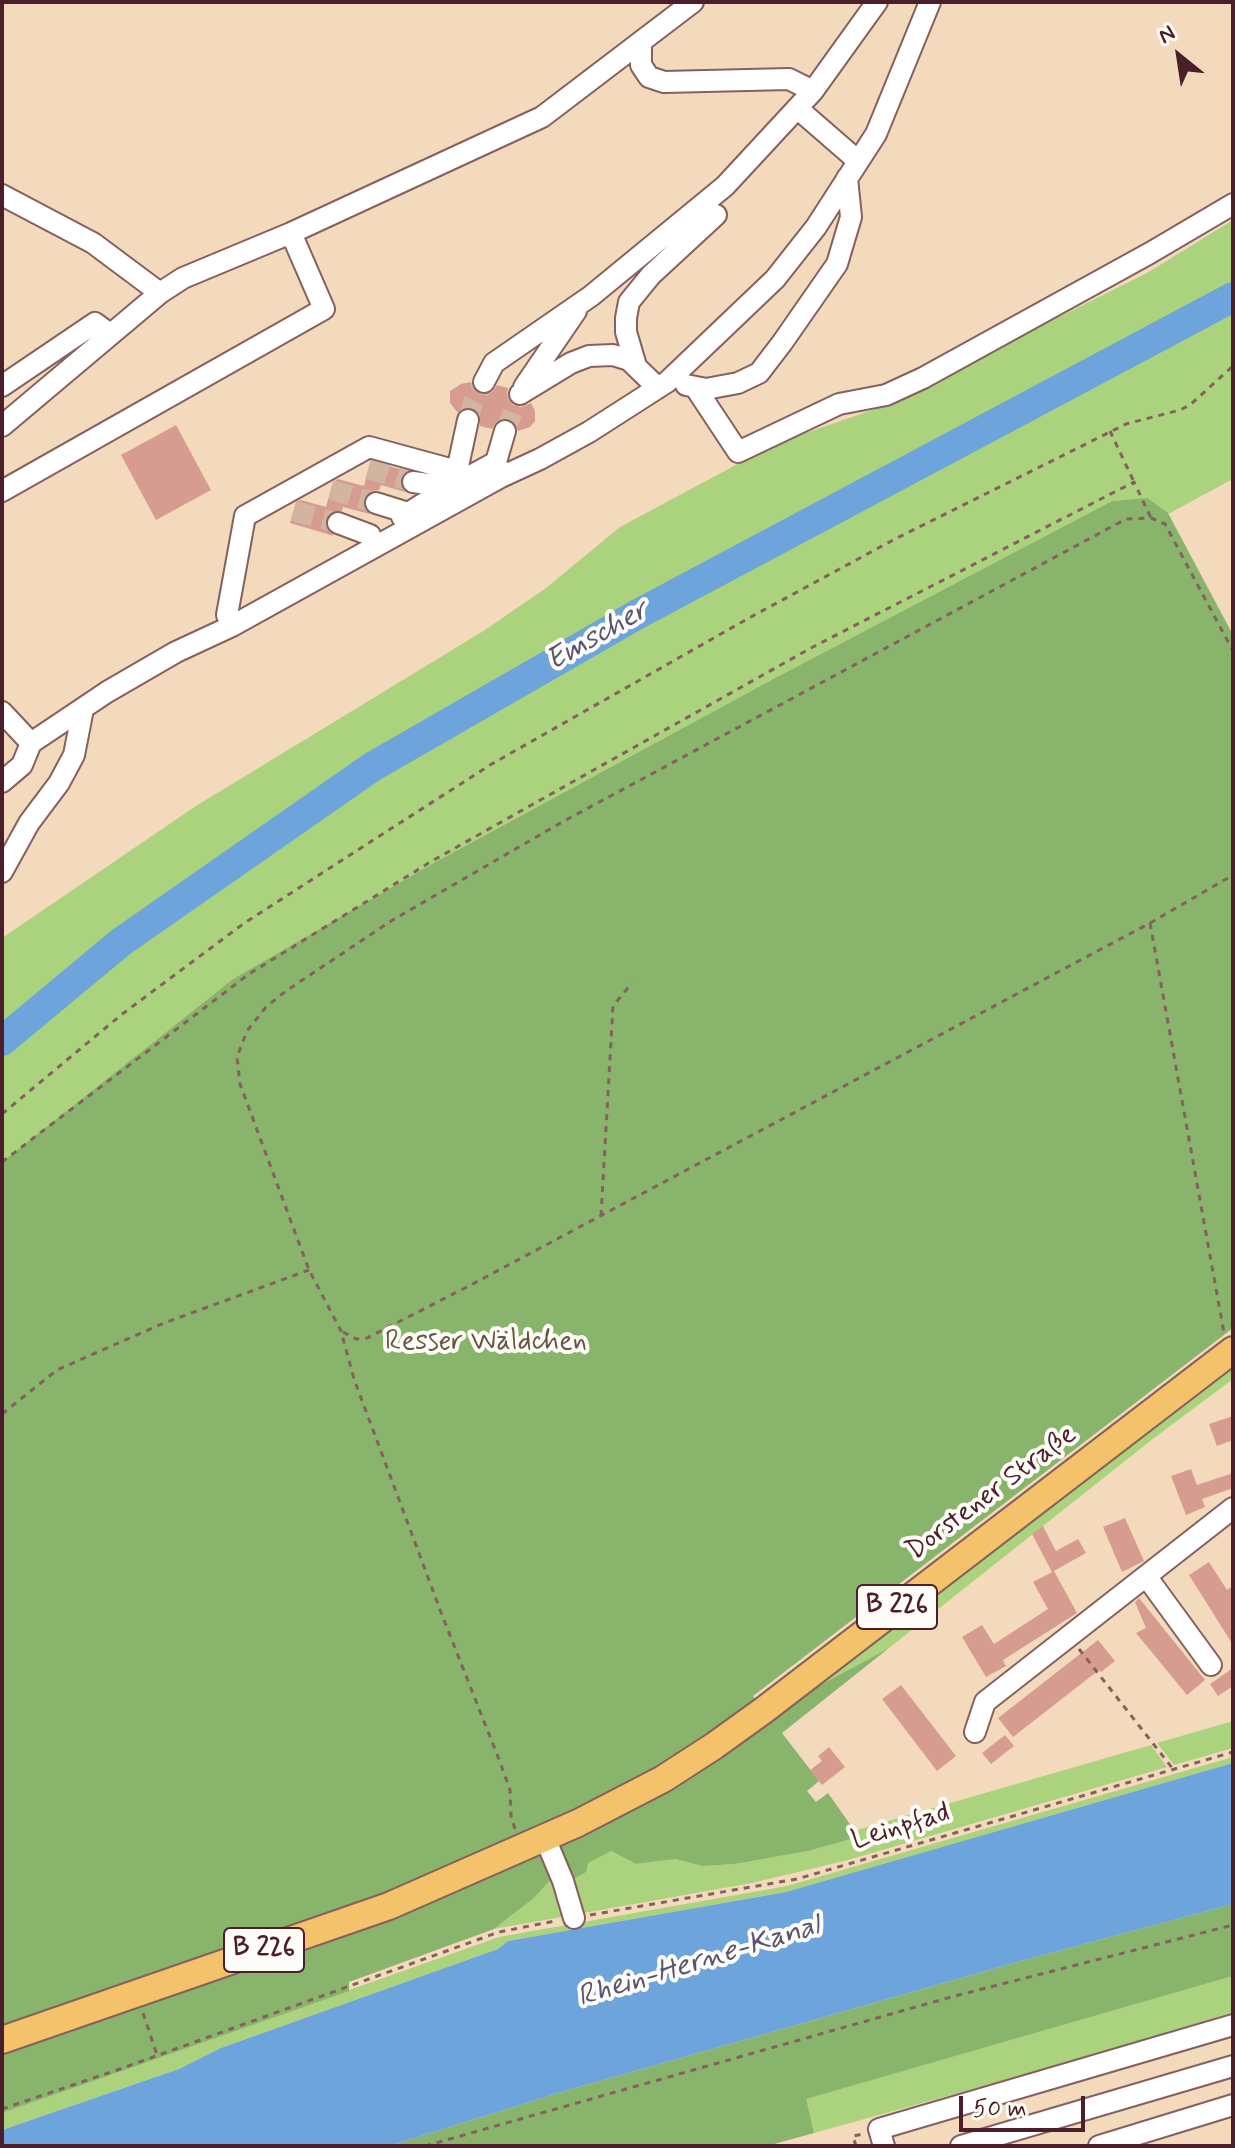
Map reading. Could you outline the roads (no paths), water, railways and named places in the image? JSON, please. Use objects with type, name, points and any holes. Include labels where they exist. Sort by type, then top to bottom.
[{"type":"main road","name":"Dorstener Straße","points":[[545,1838],[638,1793],[714,1746],[1231,1352]]},
{"type":"main road","name":"B 226","points":[[2,2040],[389,1906],[545,1838]]},
{"type":"street","points":[[2,426],[160,293],[183,278],[291,233],[542,117],[693,2]]},
{"type":"street","points":[[484,382],[494,363],[582,303],[707,202],[813,91],[877,2]]},
{"type":"street","points":[[230,620],[499,470],[577,439],[662,385],[775,279],[816,227],[876,134],[930,2]]},
{"type":"street","points":[[641,44],[641,65],[649,77],[664,82],[789,79],[813,91]]},
{"type":"street","points":[[582,303],[520,394],[571,363],[589,356],[613,355],[629,360],[662,385],[706,389],[738,383],[759,373],[837,264],[851,217],[852,170],[797,108]]},
{"type":"street","points":[[2,195],[93,243],[160,293]]},
{"type":"street","points":[[695,387],[738,452],[839,404],[886,395],[923,378],[1233,204]]},
{"type":"street","points":[[636,366],[626,332],[629,302],[651,275],[716,215]]},
{"type":"street","points":[[2,491],[324,309],[291,233]]},
{"type":"street","points":[[2,386],[95,323],[110,334]]},
{"type":"street","points":[[2,782],[22,765],[31,743],[408,513],[454,479],[468,420]]},
{"type":"street","points":[[499,470],[505,431]]},
{"type":"street","points":[[230,620],[245,516],[369,447],[454,479]]},
{"type":"street","points":[[342,462],[368,469]]},
{"type":"street","points":[[413,482],[454,479],[499,470]]},
{"type":"street","points":[[306,482],[331,490]]},
{"type":"street","points":[[269,502],[294,511]]},
{"type":"street","points":[[376,503],[408,513]]},
{"type":"street","points":[[338,523],[370,535]]},
{"type":"street","points":[[2,872],[29,823],[59,783],[74,755],[83,709]]},
{"type":"street","points":[[2,712],[31,743]]},
{"type":"street","points":[[2,757],[22,765]]},
{"type":"street","points":[[975,1732],[985,1702],[1233,1508]]},
{"type":"street","points":[[1146,1576],[1211,1665]]},
{"type":"street","points":[[545,1838],[574,1918]]},
{"type":"street","points":[[884,2146],[879,2129],[1233,2025]]},
{"type":"street","points":[[961,2146],[1233,2066]]},
{"type":"street","points":[[1099,2146],[1233,2105]]},
{"type":"water","name":"Rhein-Herne-Kanal","points":[[1233,1763],[1233,1904],[565,2091],[389,2146],[2,2146],[2,2130],[179,2069],[221,2048],[498,1949],[508,1941],[786,1892]]},
{"type":"waterway","name":"Emscher","points":[[2,1041],[121,942],[372,767],[638,614],[1233,297]]},
{"type":"tunnel","points":[[468,420],[484,382]]},
{"type":"tunnel","points":[[505,431],[520,394]]},
{"type":"tunnel","points":[[368,469],[413,482]]},
{"type":"tunnel","points":[[331,490],[376,503]]},
{"type":"tunnel","points":[[294,511],[338,523]]},
{"type":"park label","name":"Resser Wäldchen","points":[[486,1343]]}]
